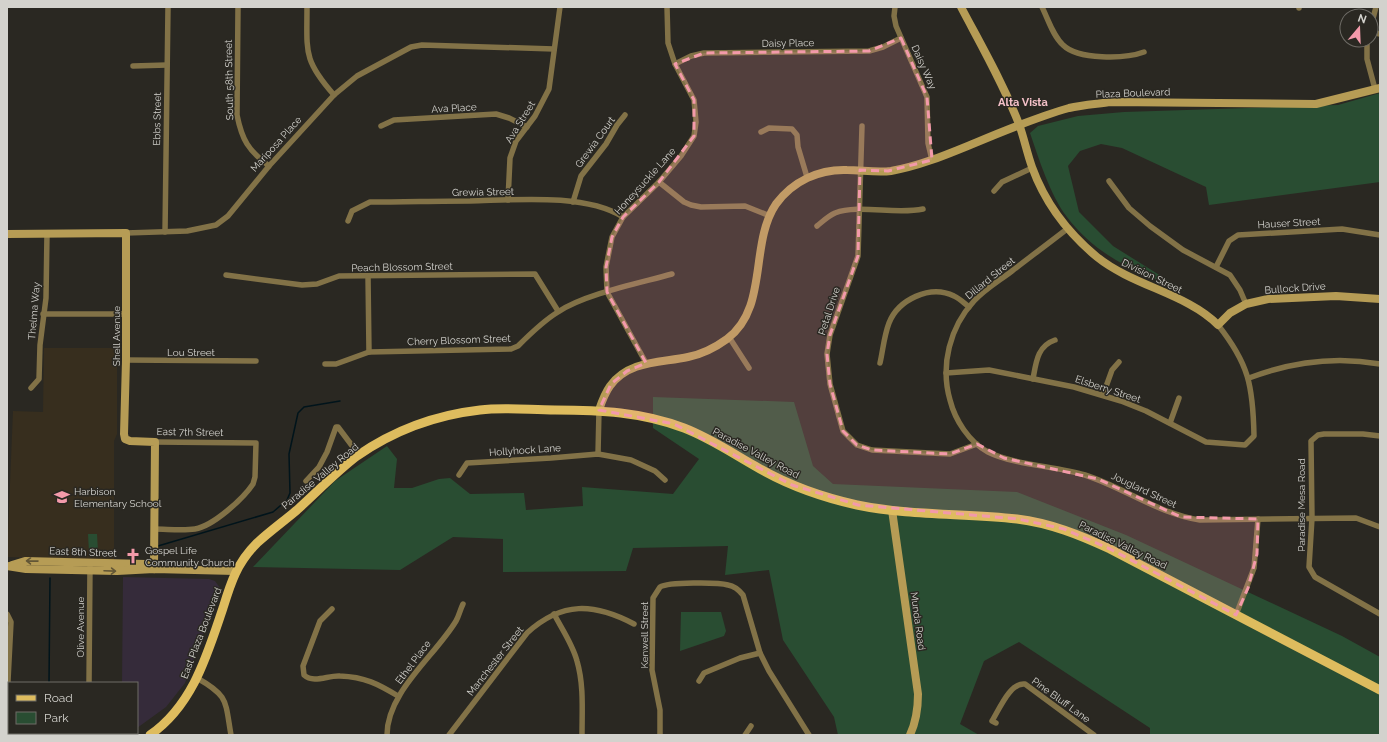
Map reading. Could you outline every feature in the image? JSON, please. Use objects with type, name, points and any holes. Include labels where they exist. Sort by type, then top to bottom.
[{"type":"main road","name":"Division Street","points":[[961,7],[1020,125],[1032,168],[1048,203],[1067,229],[1097,256],[1120,273],[1195,307],[1218,325]]},
{"type":"main road","name":"Plaza Boulevard","points":[[770,216],[784,195],[807,177],[832,171],[888,171],[909,167],[932,160],[1020,125],[1070,108],[1111,102],[1316,104],[1377,88]]},
{"type":"main road","points":[[599,410],[611,384],[627,371],[646,363],[700,354],[729,337],[746,315],[752,300],[765,227],[770,216]]},
{"type":"main road","name":"Mariposa Place","points":[[7,234],[126,233]]},
{"type":"main road","name":"Shell Avenue","points":[[125,439],[126,233]]},
{"type":"main road","name":"Bullock Drive","points":[[1218,325],[1230,313],[1246,304],[1268,299],[1336,296],[1380,299]]},
{"type":"main road","name":"Paradise Valley Road","points":[[235,571],[258,542],[359,455],[398,433],[422,423],[452,415],[482,410],[599,410],[649,417],[674,424],[722,446],[757,468],[792,485],[819,495],[858,505],[892,510],[1018,519],[1064,529],[1110,549],[1380,690]]},
{"type":"main road","name":"East 7th Street","points":[[125,439],[130,441],[154,442]]},
{"type":"main road","points":[[154,442],[154,569]]},
{"type":"main road","name":"Munda Road","points":[[892,510],[918,694],[916,718],[910,735]]},
{"type":"main road","name":"East 8th Street","points":[[9,566],[26,568],[90,567],[130,572],[154,569],[235,571]]},
{"type":"main road","name":"East Plaza Boulevard","points":[[150,735],[170,719],[182,706],[197,678],[235,571]]},
{"type":"street","name":"Ebbs Street","points":[[165,232],[168,7]]},
{"type":"street","name":"South 58th Street","points":[[238,7],[237,115],[240,132],[248,148],[268,166]]},
{"type":"street","points":[[307,7],[307,50],[311,65],[318,78],[334,95]]},
{"type":"street","name":"Ava Street","points":[[508,200],[510,158],[516,141],[542,104],[549,89],[560,7]]},
{"type":"street","name":"Honeysuckle Lane","points":[[646,363],[607,292],[606,267],[612,237],[623,217],[659,182],[681,156],[694,136],[696,122],[694,100],[675,64],[668,43],[667,7]]},
{"type":"street","name":"Daisy Way","points":[[895,7],[894,16],[901,38],[927,97],[928,143],[932,160]]},
{"type":"street","points":[[1042,7],[1060,42],[1073,52],[1086,55],[1132,56],[1144,52]]},
{"type":"street","name":"Daisy Place","points":[[675,64],[691,56],[704,53],[869,51],[883,47],[901,38]]},
{"type":"street","name":"Mariposa Place","points":[[126,233],[187,231],[216,225],[228,216],[268,166],[334,95],[357,76],[411,47],[422,45],[554,49]]},
{"type":"street","points":[[1367,48],[1367,59],[1377,88]]},
{"type":"street","points":[[133,66],[167,65]]},
{"type":"street","name":"Ava Place","points":[[380,126],[394,120],[496,114],[509,118],[526,127]]},
{"type":"street","name":"Grewia Court","points":[[573,202],[582,176],[625,115]]},
{"type":"street","name":"Petal Drive","points":[[862,126],[858,211],[858,256],[830,335],[827,354],[829,378],[843,431],[857,445],[872,450],[950,454],[977,444]]},
{"type":"street","points":[[761,132],[769,128],[792,129],[797,135],[798,147],[807,177]]},
{"type":"street","points":[[994,191],[1002,182],[1032,168]]},
{"type":"street","points":[[1109,181],[1129,208],[1150,226],[1183,250],[1216,267],[1235,280],[1246,304]]},
{"type":"street","points":[[659,182],[684,202],[691,205],[745,206],[770,216]]},
{"type":"street","name":"Grewia Street","points":[[348,221],[352,211],[370,202],[558,200],[598,206],[623,217]]},
{"type":"street","points":[[816,226],[835,213],[858,211],[912,212],[923,209]]},
{"type":"street","name":"Dillard Street","points":[[977,444],[966,432],[954,411],[947,388],[946,373],[948,355],[952,338],[959,321],[969,307],[980,296],[1067,229]]},
{"type":"street","name":"Hauser Street","points":[[1216,267],[1229,241],[1238,235],[1342,229],[1380,235]]},
{"type":"street","name":"Thelma Way","points":[[31,388],[39,379],[43,314],[46,298],[47,234]]},
{"type":"street","name":"Peach Blossom Street","points":[[226,275],[302,285],[317,284],[339,276],[535,274],[558,311]]},
{"type":"street","name":"Cherry Blossom Street","points":[[325,364],[336,364],[369,352],[511,349],[518,346],[558,311],[607,292],[672,274]]},
{"type":"street","points":[[368,276],[369,352]]},
{"type":"street","points":[[880,363],[889,323],[896,312],[910,299],[922,294],[942,293],[954,296],[969,307]]},
{"type":"street","points":[[43,314],[125,314]]},
{"type":"street","name":"Division Street","points":[[1218,325],[1234,346],[1249,378],[1253,400],[1254,436]]},
{"type":"street","points":[[729,337],[749,368]]},
{"type":"street","points":[[1033,379],[1039,352],[1047,343],[1055,340]]},
{"type":"street","name":"Lou Street","points":[[126,360],[256,361]]},
{"type":"street","points":[[1249,378],[1274,370],[1312,362],[1350,361],[1380,364]]},
{"type":"street","points":[[1103,396],[1112,370],[1118,362]]},
{"type":"street","name":"Elsberry Street","points":[[946,373],[989,370],[1074,387],[1130,405],[1170,423],[1196,438],[1211,443],[1246,445],[1254,436]]},
{"type":"street","points":[[1170,423],[1179,398]]},
{"type":"street","points":[[598,454],[599,410]]},
{"type":"street","points":[[306,481],[319,467],[336,427],[338,427],[359,455]]},
{"type":"street","name":"Paradise Mesa Road","points":[[1380,436],[1363,434],[1324,434],[1314,438],[1310,446],[1312,518],[1309,566],[1311,574],[1317,579],[1380,614]]},
{"type":"street","name":"East 7th Street","points":[[154,442],[256,443],[255,478],[253,484],[218,518],[195,529],[154,529]]},
{"type":"street","name":"Jouglard Street","points":[[977,444],[988,452],[1004,458],[1077,473],[1098,479],[1181,517],[1200,520],[1356,518],[1380,527]]},
{"type":"street","name":"Hollyhock Lane","points":[[459,475],[467,463],[598,454],[631,460],[655,471],[665,480]]},
{"type":"street","points":[[1236,615],[1254,568],[1258,519]]},
{"type":"street","name":"Olive Avenue","points":[[90,567],[90,682]]},
{"type":"street","name":"Kenwell Street","points":[[660,735],[660,717],[652,670],[653,601],[657,589],[663,585],[671,583],[727,584],[734,587],[743,595],[752,629],[769,672],[809,735]]},
{"type":"street","name":"Ethel Place","points":[[387,735],[392,711],[398,696],[456,621],[462,604]]},
{"type":"street","points":[[332,609],[320,620],[303,666],[304,675],[312,679],[338,675],[360,677],[372,681],[398,696]]},
{"type":"street","name":"Manchester Street","points":[[449,735],[528,633],[536,625],[554,614],[573,609],[594,609],[615,614],[634,624]]},
{"type":"street","points":[[7,614],[11,622],[7,700]]},
{"type":"street","points":[[554,614],[570,642],[577,660],[582,694],[582,735]]},
{"type":"street","points":[[699,681],[704,673],[740,658],[760,652]]},
{"type":"street","points":[[197,678],[220,693],[225,703],[231,735]]},
{"type":"street","name":"Pine Bluff Lane","points":[[996,723],[992,721],[1013,688],[1025,684],[1094,735]]},
{"type":"street","points":[[744,735],[751,726]]},
{"type":"highlighted area","points":[[901,38],[927,97],[932,160],[888,171],[860,170],[858,256],[830,335],[827,354],[830,384],[843,431],[857,445],[872,450],[950,454],[977,444],[1004,458],[1098,479],[1181,517],[1258,519],[1257,554],[1248,588],[1236,615],[1110,549],[1064,529],[1018,519],[858,505],[792,485],[674,424],[599,410],[611,384],[627,371],[646,363],[607,292],[606,267],[612,237],[623,217],[659,182],[694,136],[694,100],[675,64],[704,53],[869,51]]},
{"type":"shaded area","name":"Harbison Elementary School","points":[[44,348],[117,348],[117,434],[114,441],[114,560],[7,557],[13,411],[43,412]]},
{"type":"shaded area","points":[[123,577],[209,579],[215,581],[220,588],[185,683],[166,707],[138,727],[138,682],[122,682]]},
{"type":"green space","points":[[1380,93],[1380,182],[1209,205],[1206,187],[1122,148],[1101,144],[1080,151],[1068,166],[1079,212],[1113,246],[1185,291],[1120,263],[1106,254],[1079,231],[1067,217],[1055,198],[1030,133],[1038,126],[1078,116],[1124,112],[1338,105]]},
{"type":"green space","points":[[653,397],[794,402],[813,466],[833,484],[1017,492],[1126,535],[1342,636],[1380,657],[1380,735],[1150,735],[1150,728],[1019,642],[984,661],[960,724],[979,735],[838,735],[834,717],[783,640],[769,570],[725,575],[728,546],[633,548],[626,571],[503,572],[503,539],[453,537],[400,570],[253,567],[335,481],[387,446],[397,459],[394,488],[412,488],[439,479],[450,478],[470,494],[524,493],[526,510],[583,506],[582,487],[673,494],[699,459],[653,428]]},
{"type":"green space","points":[[88,534],[97,534],[98,552],[89,552]]},
{"type":"green space","points":[[681,612],[721,612],[726,631],[724,636],[680,651]]},
{"type":"waterway","points":[[158,546],[273,512],[287,500],[290,493],[289,454],[298,413],[304,407],[340,401]]},
{"type":"waterway","points":[[49,682],[50,578]]},
{"type":"place","name":"Harbison Elementary School","points":[[62,497]]},
{"type":"place","name":"Gospel Life Community Church","points":[[133,556]]},
{"type":"district","name":"Alta Vista","points":[[1023,102]]}]
